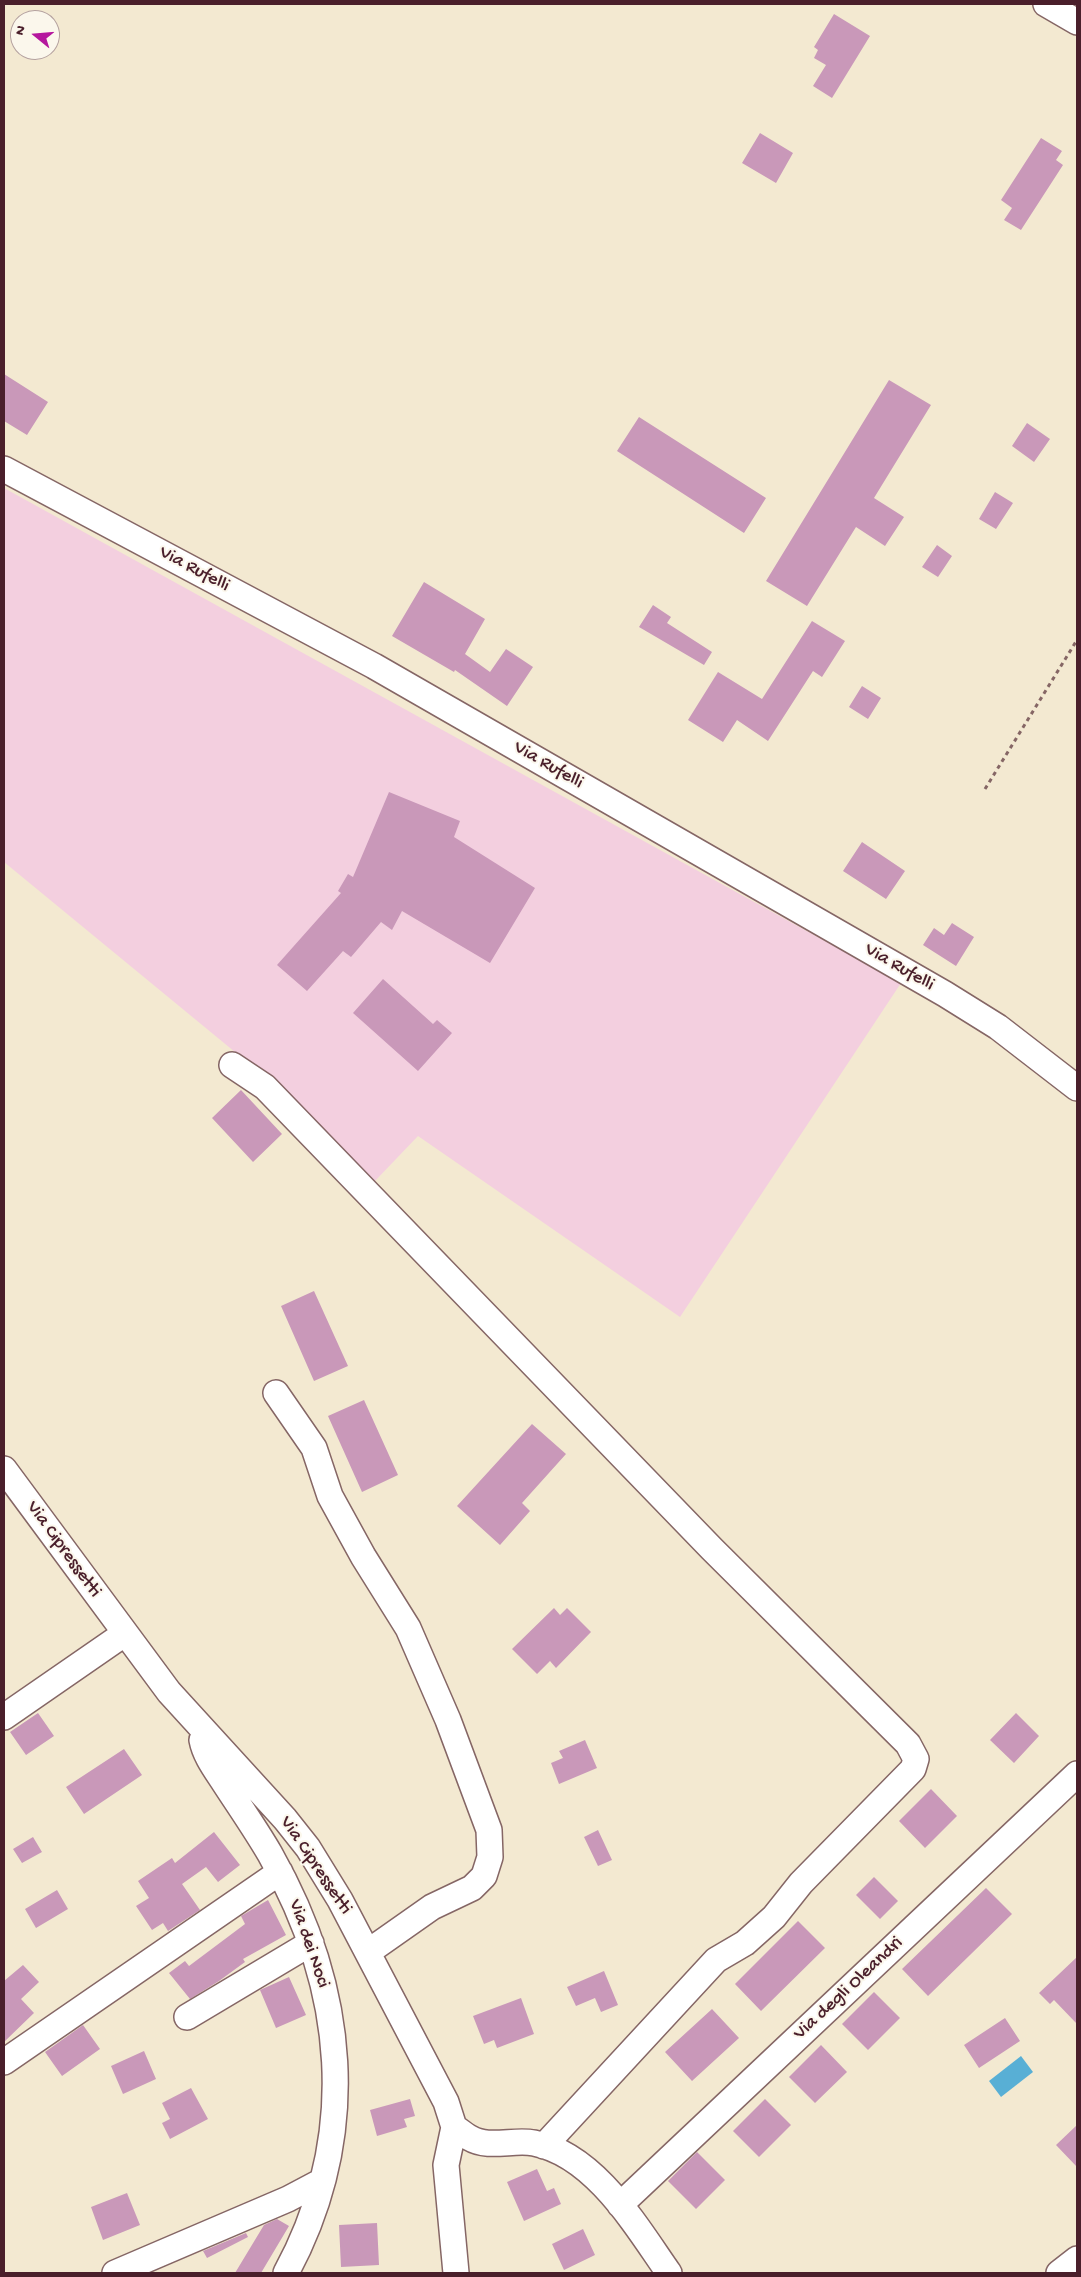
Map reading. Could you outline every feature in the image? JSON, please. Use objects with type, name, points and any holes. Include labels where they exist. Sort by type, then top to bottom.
[{"type":"street","points":[[1046,4],[1077,22]]},
{"type":"street","name":"Via Rufelli","points":[[4,469],[374,666],[936,989],[998,1027],[1077,1088]]},
{"type":"street","points":[[232,1065],[265,1086],[712,1549],[908,1744],[916,1759],[913,1769],[801,1883],[774,1917],[745,1943],[716,1960],[544,2146]]},
{"type":"street","points":[[276,1393],[314,1448],[330,1496],[363,1556],[408,1628],[448,1720],[489,1830],[490,1856],[484,1876],[472,1888],[432,1907],[368,1952]]},
{"type":"street","name":"Via Cipressetti","points":[[4,1469],[124,1634],[169,1692],[285,1818],[308,1848],[340,1900],[446,2102],[454,2127],[446,2165],[456,2273]]},
{"type":"street","points":[[4,1717],[124,1634]]},
{"type":"street","name":"Via dei Noci","points":[[202,1730],[202,1742],[209,1759],[280,1872],[295,1902],[311,1942],[331,2022],[335,2066],[332,2129],[322,2181],[305,2232],[286,2273]]},
{"type":"street","name":"Via degli Oleandri","points":[[620,2205],[1077,1774]]},
{"type":"street","points":[[4,2062],[280,1872]]},
{"type":"street","points":[[187,2017],[311,1942]]},
{"type":"street","points":[[454,2127],[471,2139],[483,2142],[528,2143],[544,2146],[575,2162],[598,2181],[620,2205],[669,2273]]},
{"type":"street","points":[[115,2273],[288,2199],[322,2181]]},
{"type":"street","points":[[1059,2273],[1077,2259]]},
{"type":"path","points":[[985,789],[1077,640]]},
{"type":"shaded area","points":[[4,488],[901,983],[680,1317],[418,1136],[374,1182],[269,1080],[4,862]]},
{"type":"water","points":[[1021,2056],[1033,2072],[1001,2097],[989,2081]]},
{"type":"building","points":[[834,14],[870,36],[832,98],[813,86],[826,65],[814,58],[818,50],[814,47]]},
{"type":"building","points":[[760,133],[793,153],[776,183],[742,163]]},
{"type":"building","points":[[1041,138],[1062,151],[1056,160],[1063,165],[1021,230],[1004,220],[1012,208],[1001,200]]},
{"type":"building","points":[[4,374],[48,402],[27,435],[4,421]]},
{"type":"building","points":[[889,380],[931,405],[874,498],[904,517],[885,546],[856,527],[807,606],[766,581]]},
{"type":"building","points":[[639,417],[766,498],[744,533],[617,451]]},
{"type":"building","points":[[1027,423],[1050,439],[1034,462],[1012,446]]},
{"type":"building","points":[[995,492],[1013,503],[996,529],[979,519]]},
{"type":"building","points":[[937,545],[952,556],[938,577],[922,567]]},
{"type":"building","points":[[424,582],[485,619],[465,654],[490,672],[506,649],[533,667],[507,706],[455,670],[454,672],[392,636]]},
{"type":"building","points":[[653,605],[671,617],[667,623],[712,652],[704,665],[639,627]]},
{"type":"building","points":[[812,621],[845,641],[822,677],[813,671],[768,741],[737,720],[723,742],[688,720],[718,672],[762,699]]},
{"type":"building","points":[[862,686],[881,698],[868,719],[849,707]]},
{"type":"building","points":[[389,792],[460,821],[454,837],[535,888],[490,963],[402,911],[392,930],[381,922],[351,957],[343,951],[307,991],[277,965],[341,893],[338,891],[348,874],[353,877]]},
{"type":"building","points":[[862,842],[905,871],[886,899],[843,871]]},
{"type":"building","points":[[952,923],[974,937],[956,966],[923,945],[934,928],[944,935]]},
{"type":"building","points":[[383,979],[433,1024],[437,1020],[452,1033],[418,1071],[353,1013]]},
{"type":"building","points":[[241,1090],[282,1134],[253,1162],[212,1118]]},
{"type":"building","points":[[314,1291],[348,1366],[314,1381],[281,1306]]},
{"type":"building","points":[[364,1400],[398,1475],[362,1492],[328,1416]]},
{"type":"building","points":[[532,1424],[566,1454],[522,1503],[530,1511],[500,1545],[457,1506]]},
{"type":"building","points":[[554,1608],[560,1615],[567,1608],[591,1632],[556,1668],[550,1661],[537,1674],[512,1649]]},
{"type":"building","points":[[38,1713],[54,1736],[26,1755],[10,1732]]},
{"type":"building","points":[[1016,1713],[1039,1736],[1014,1763],[990,1740]]},
{"type":"building","points":[[585,1740],[597,1768],[559,1784],[551,1763],[563,1758],[559,1751]]},
{"type":"building","points":[[124,1749],[142,1775],[84,1814],[66,1787]]},
{"type":"building","points":[[931,1789],[957,1816],[925,1848],[899,1821]]},
{"type":"building","points":[[598,1830],[612,1860],[598,1866],[584,1837]]},
{"type":"building","points":[[214,1832],[240,1865],[218,1882],[206,1867],[182,1884],[200,1910],[168,1931],[163,1923],[152,1930],[136,1906],[149,1898],[138,1881],[172,1858],[175,1863]]},
{"type":"building","points":[[33,1837],[42,1852],[22,1863],[13,1849]]},
{"type":"building","points":[[874,1877],[898,1901],[880,1919],[856,1895]]},
{"type":"building","points":[[986,1888],[1012,1914],[928,1996],[902,1969]]},
{"type":"building","points":[[57,1890],[68,1909],[36,1928],[25,1909]]},
{"type":"building","points":[[268,1900],[286,1935],[243,1959],[245,1962],[190,1999],[169,1973],[185,1961],[189,1966],[245,1924],[241,1916]]},
{"type":"building","points":[[798,1921],[825,1948],[761,2011],[735,1984]]},
{"type":"building","points":[[1077,1957],[1077,2024],[1054,2000],[1050,2004],[1039,1993]]},
{"type":"building","points":[[23,1965],[39,1982],[21,1999],[34,2013],[4,2042],[4,1981]]},
{"type":"building","points":[[604,1971],[618,2005],[601,2012],[595,1998],[576,2006],[567,1987]]},
{"type":"building","points":[[289,1977],[306,2015],[276,2028],[260,1990]]},
{"type":"building","points":[[874,1992],[900,2018],[868,2050],[842,2024]]},
{"type":"building","points":[[521,1998],[534,2034],[497,2048],[494,2040],[484,2044],[473,2016]]},
{"type":"building","points":[[712,2009],[739,2038],[692,2081],[665,2052]]},
{"type":"building","points":[[1005,2018],[1020,2041],[979,2068],[964,2045]]},
{"type":"building","points":[[83,2025],[100,2049],[62,2076],[45,2052]]},
{"type":"building","points":[[821,2045],[847,2072],[815,2103],[789,2077]]},
{"type":"building","points":[[144,2051],[156,2079],[123,2094],[111,2066]]},
{"type":"building","points":[[191,2088],[208,2119],[170,2139],[162,2123],[170,2119],[162,2103]]},
{"type":"building","points":[[410,2099],[415,2116],[404,2119],[407,2127],[377,2136],[370,2110]]},
{"type":"building","points":[[765,2099],[791,2125],[759,2157],[733,2131]]},
{"type":"building","points":[[1077,2125],[1077,2167],[1056,2145]]},
{"type":"building","points":[[697,2152],[725,2180],[696,2209],[668,2181]]},
{"type":"building","points":[[537,2169],[547,2191],[554,2188],[561,2204],[524,2221],[507,2182]]},
{"type":"building","points":[[127,2193],[140,2225],[103,2240],[91,2207]]},
{"type":"building","points":[[277,2219],[289,2226],[261,2273],[235,2273],[264,2225]]},
{"type":"building","points":[[377,2223],[379,2265],[341,2267],[339,2225]]},
{"type":"building","points":[[583,2229],[595,2255],[564,2270],[552,2244]]},
{"type":"building","points":[[246,2233],[248,2237],[207,2258],[203,2251]]}]
